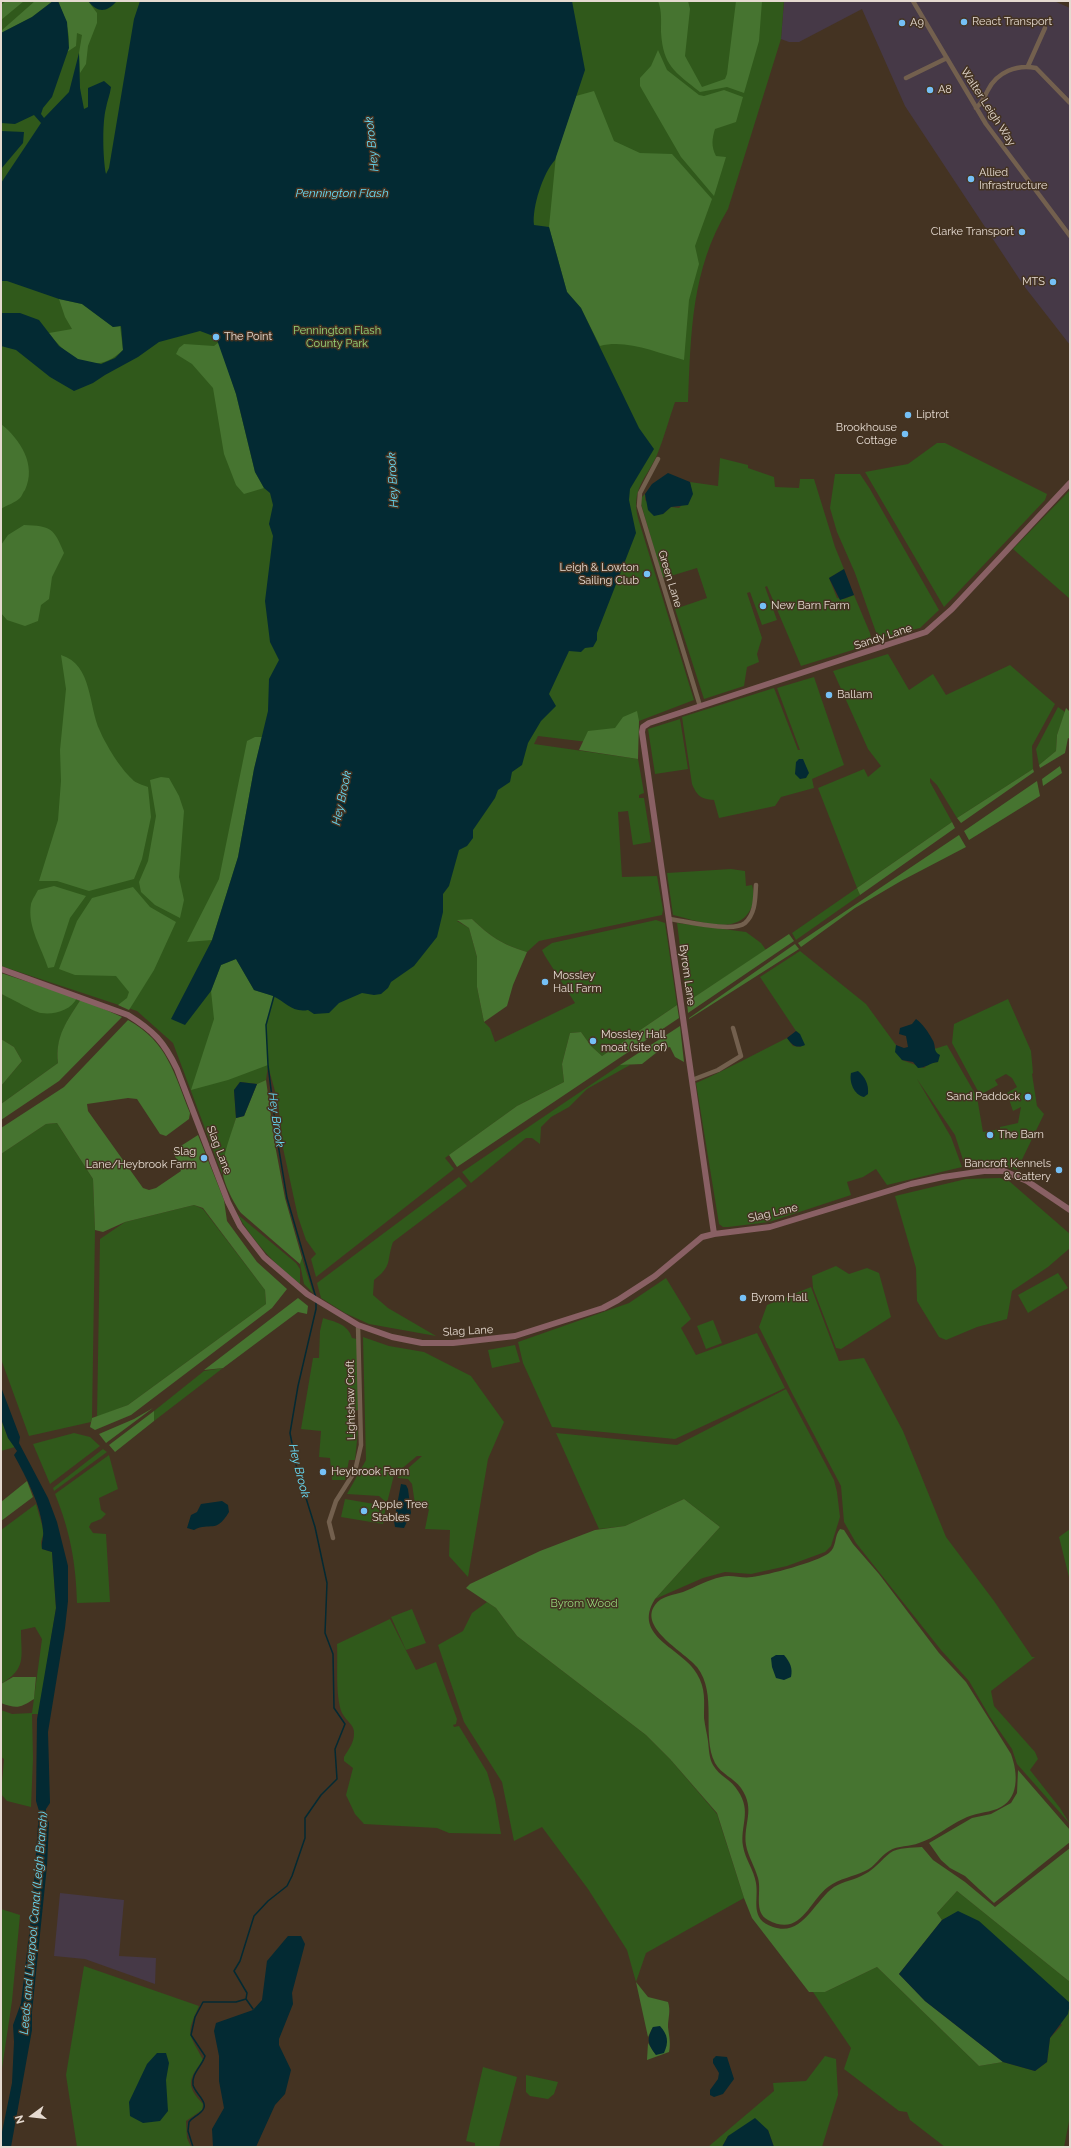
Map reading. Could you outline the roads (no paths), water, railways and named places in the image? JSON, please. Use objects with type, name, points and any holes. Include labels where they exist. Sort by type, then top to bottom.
[{"type":"street","name":"Walter Leigh Way","points":[[913,1],[976,108],[1021,172],[1070,236]]},
{"type":"street","points":[[1028,66],[1045,28]]},
{"type":"street","points":[[906,78],[947,58]]},
{"type":"street","points":[[976,108],[984,101],[988,89],[997,77],[1011,69],[1028,66],[1036,68],[1070,103]]},
{"type":"street","name":"Green Lane","points":[[658,459],[640,493],[639,506],[700,706]]},
{"type":"street","name":"Sandy Lane","points":[[648,723],[926,632],[952,609],[1070,483]]},
{"type":"street","name":"Byrom Lane","points":[[648,723],[645,725],[642,732],[714,1234]]},
{"type":"street","points":[[669,919],[723,927],[738,926],[745,923],[751,915],[755,905],[756,885]]},
{"type":"street","name":"Slag Lane","points":[[1,969],[128,1015],[148,1027],[159,1037],[169,1052],[177,1069],[217,1176],[240,1226],[264,1258],[307,1294],[324,1306],[358,1325],[392,1337],[422,1342],[461,1343],[514,1336],[603,1308],[654,1276],[702,1237],[714,1234],[770,1227],[911,1184],[943,1177],[984,1171],[1004,1172],[1016,1175],[1070,1210]]},
{"type":"street","points":[[692,1080],[718,1070],[741,1056],[732,1028]]},
{"type":"street","name":"Lightshaw Croft","points":[[333,1538],[329,1522],[331,1515],[336,1501],[355,1471],[361,1445],[358,1325]]},
{"type":"water","name":"Pennington Flash","points":[[53,1],[58,1],[67,22],[69,48],[52,97],[43,108],[41,114],[44,118],[69,92],[79,53],[80,88],[84,109],[88,107],[88,88],[104,81],[111,87],[106,105],[103,132],[106,174],[109,168],[134,19],[140,1],[572,1],[585,70],[555,160],[546,173],[539,191],[535,209],[534,225],[549,227],[567,292],[581,308],[639,428],[654,449],[630,489],[629,500],[636,533],[597,633],[597,640],[593,647],[585,648],[581,652],[569,651],[549,694],[556,706],[541,721],[528,743],[522,765],[512,772],[510,782],[498,790],[495,798],[473,830],[473,838],[467,846],[459,850],[449,886],[443,894],[443,912],[437,937],[414,966],[391,982],[388,988],[381,994],[374,995],[362,993],[339,1003],[329,1013],[314,1014],[308,1010],[298,1010],[289,1006],[278,998],[254,990],[236,959],[221,965],[211,991],[185,1025],[171,1019],[212,940],[238,857],[254,769],[268,711],[269,679],[279,660],[270,642],[265,601],[273,536],[269,524],[273,505],[270,493],[264,488],[255,472],[236,394],[216,337],[200,331],[159,342],[138,357],[93,383],[74,391],[50,377],[16,350],[1,346],[1,313],[20,313],[39,320],[59,346],[78,359],[101,364],[115,358],[123,350],[121,326],[113,327],[82,304],[59,299],[7,281],[1,281],[1,183],[41,123],[34,115],[15,124],[1,123],[1,33],[32,17]]},
{"type":"water","points":[[88,1],[117,1],[109,8],[102,10],[95,8]]},
{"type":"water","points":[[1,131],[24,132],[23,143],[1,169]]},
{"type":"water","points":[[668,473],[690,482],[693,494],[688,505],[671,507],[663,514],[654,516],[648,510],[645,494],[652,484]]},
{"type":"water","points":[[844,569],[854,595],[840,600],[829,578]]},
{"type":"water","points":[[799,759],[803,759],[809,773],[806,778],[800,779],[795,774],[796,762]]},
{"type":"water","points":[[916,1019],[927,1031],[936,1052],[940,1055],[938,1062],[918,1068],[913,1062],[902,1060],[895,1052],[896,1045],[904,1048],[908,1047],[906,1036],[899,1034],[900,1028],[912,1024]]},
{"type":"water","points":[[796,1031],[800,1034],[805,1045],[799,1047],[794,1046],[787,1038]]},
{"type":"water","points":[[858,1071],[865,1078],[868,1087],[868,1094],[864,1097],[857,1094],[853,1088],[851,1080],[851,1073]]},
{"type":"water","points":[[240,1082],[257,1084],[244,1116],[236,1118],[234,1090]]},
{"type":"water","name":"Leeds and Liverpool Canal (Leigh Branch)","points":[[1,1387],[20,1437],[19,1443],[48,1498],[57,1522],[68,1566],[68,1601],[65,1628],[48,1732],[50,1803],[46,1809],[46,1815],[49,1823],[47,1866],[32,2012],[32,2030],[11,2147],[1,2147],[1,2137],[12,2083],[14,2042],[13,2025],[21,2003],[32,1909],[39,1811],[36,1801],[37,1719],[56,1608],[52,1552],[42,1549],[42,1521],[36,1501],[14,1455],[17,1451],[8,1438],[1,1419]]},
{"type":"water","points":[[401,1484],[406,1485],[408,1489],[411,1513],[404,1528],[395,1527],[394,1521]]},
{"type":"water","points":[[222,1501],[228,1505],[229,1512],[220,1523],[194,1530],[187,1528],[191,1515],[197,1512],[201,1504]]},
{"type":"water","points":[[776,1655],[784,1655],[788,1660],[791,1668],[791,1677],[784,1680],[776,1678],[772,1667],[771,1658]]},
{"type":"water","points":[[958,1911],[979,1921],[1070,2003],[1068,2014],[1050,2038],[1047,2062],[1035,2071],[1003,2062],[925,2001],[899,1974],[942,1920]]},
{"type":"water","points":[[288,1936],[301,1936],[305,1944],[292,1993],[293,2004],[279,2039],[279,2045],[291,2070],[285,2094],[275,2105],[256,2147],[213,2147],[212,2129],[224,2108],[219,2081],[219,2056],[214,2031],[216,2023],[253,2010],[262,2000],[267,1961]]},
{"type":"water","points":[[660,2026],[665,2032],[667,2045],[664,2053],[656,2055],[651,2048],[649,2035],[653,2027]]},
{"type":"water","points":[[157,2053],[166,2053],[169,2063],[166,2080],[168,2111],[160,2121],[143,2123],[130,2116],[129,2102],[147,2064]]},
{"type":"water","points":[[716,2056],[727,2057],[734,2079],[723,2094],[714,2097],[710,2095],[710,2090],[718,2079],[719,2073],[713,2063],[713,2059]]},
{"type":"water","points":[[755,2118],[768,2130],[774,2147],[722,2147],[728,2136]]},
{"type":"waterway","name":"Hey Brook","points":[[274,996],[266,1025],[268,1065],[277,1138],[287,1198],[316,1298]]},
{"type":"waterway","name":"Hey Brook","points":[[193,2147],[188,2131],[189,2122],[204,2109],[202,2098],[194,2088],[193,2081],[195,2074],[205,2056],[191,2035],[195,2017],[203,2002],[236,2002],[246,1999],[247,1993],[234,1971],[240,1961],[254,1916],[268,1901],[287,1886],[292,1876],[305,1838],[305,1818],[321,1795],[337,1779],[335,1749],[345,1724],[334,1708],[333,1654],[325,1633],[327,1583],[315,1527],[297,1469],[290,1433],[298,1386],[316,1309],[316,1301]]},
{"type":"waterway","points":[[246,1999],[253,2009]]},
{"type":"place","name":"React Transport","points":[[964,22]]},
{"type":"place","name":"A9","points":[[902,23]]},
{"type":"place","name":"A8","points":[[930,90]]},
{"type":"place","name":"Allied Infrastructure","points":[[971,179]]},
{"type":"place","name":"Clarke Transport","points":[[1022,232]]},
{"type":"place","name":"MTS","points":[[1053,282]]},
{"type":"place","name":"The Point","points":[[216,337]]},
{"type":"place","name":"Liptrot","points":[[908,415]]},
{"type":"place","name":"Brookhouse Cottage","points":[[905,434]]},
{"type":"place","name":"Leigh & Lowton Sailing Club","points":[[647,574]]},
{"type":"place","name":"New Barn Farm","points":[[763,606]]},
{"type":"place","name":"Ballam","points":[[829,695]]},
{"type":"place","name":"Mossley Hall Farm","points":[[545,982]]},
{"type":"place","name":"Mossley Hall moat (site of)","points":[[593,1041]]},
{"type":"place","name":"Sand Paddock","points":[[1028,1097]]},
{"type":"place","name":"The Barn","points":[[990,1135]]},
{"type":"place","name":"Slag Lane/Heybrook Farm","points":[[204,1158]]},
{"type":"place","name":"Bancroft Kennels & Cattery","points":[[1059,1170]]},
{"type":"place","name":"Byrom Hall","points":[[743,1298]]},
{"type":"place","name":"Heybrook Farm","points":[[323,1472]]},
{"type":"place","name":"Apple Tree Stables","points":[[364,1511]]},
{"type":"park label","name":"Pennington Flash County Park","points":[[337,337]]},
{"type":"park label","name":"Byrom Wood","points":[[584,1604]]}]
